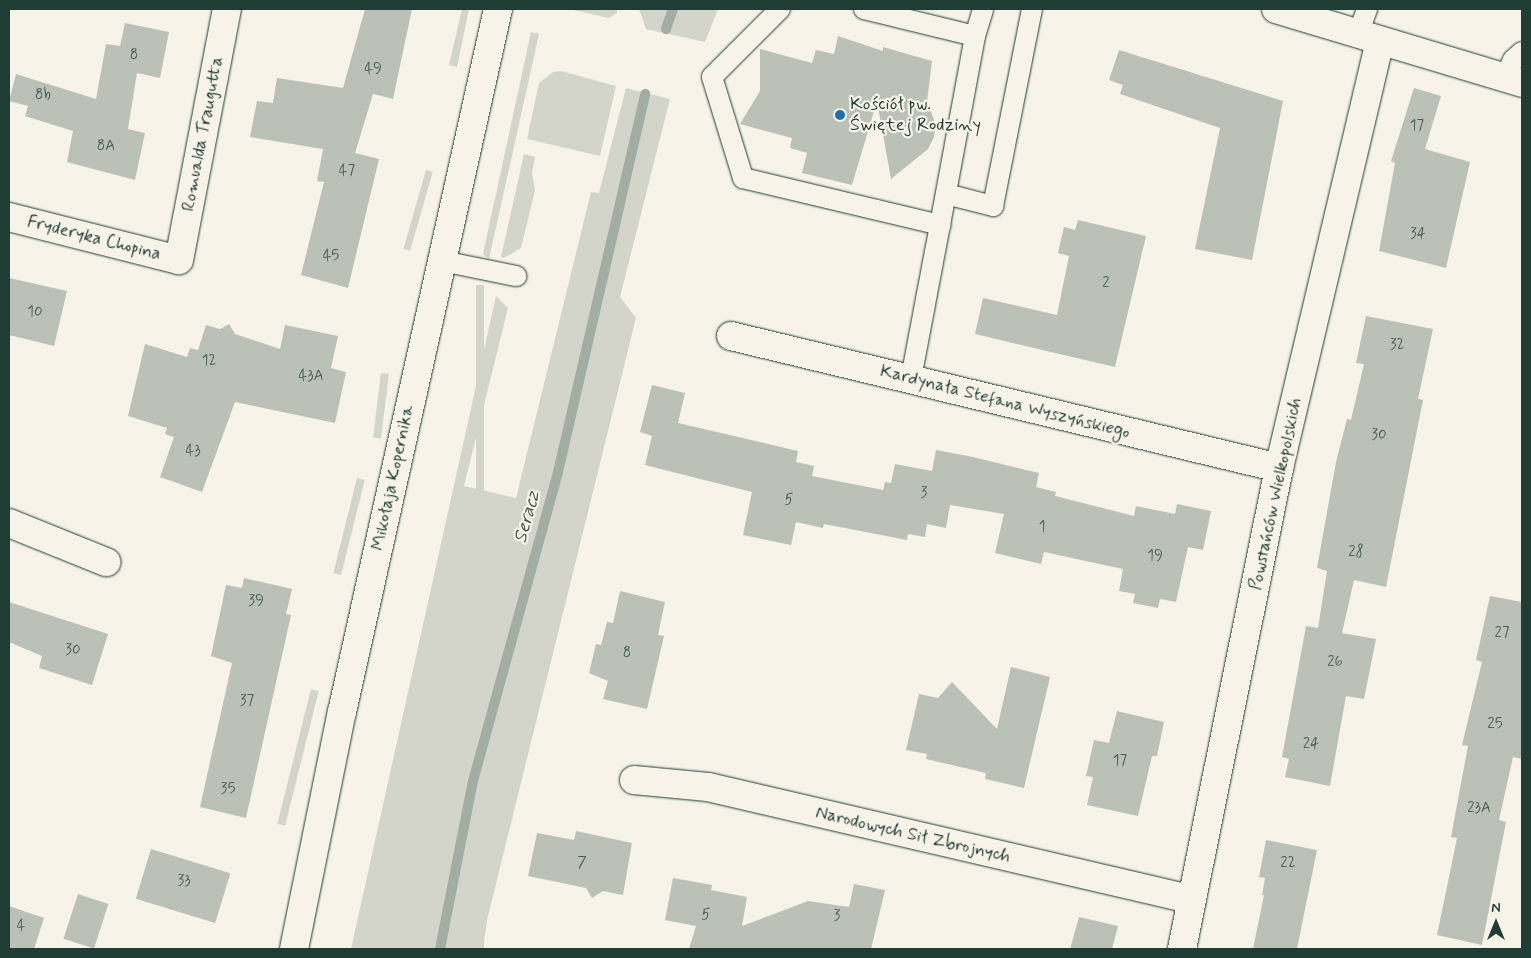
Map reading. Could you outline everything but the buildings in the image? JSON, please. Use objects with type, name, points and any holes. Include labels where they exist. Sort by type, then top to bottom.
[{"type":"street","name":"Romualda Traugutta","points":[[179,260],[227,9]]},
{"type":"street","name":"Mikołaja Kopernika","points":[[294,949],[344,703],[498,9]]},
{"type":"street","points":[[1276,9],[1513,80]]},
{"type":"street","name":"Powstańców Wielkopolskich","points":[[1182,949],[1279,468],[1369,38]]},
{"type":"street","name":"Fryderyka Chopina","points":[[9,216],[179,260]]},
{"type":"street","name":"Kardynała Stefana Wyszyńskiego","points":[[732,336],[1279,468]]},
{"type":"street","points":[[9,523],[106,562]]},
{"type":"street","name":"Narodowych Sił Zbrojnych","points":[[634,780],[708,787],[1192,900]]},
{"type":"lane","points":[[780,9],[712,76],[743,178],[940,224]]},
{"type":"lane","points":[[864,9],[975,36]]},
{"type":"lane","points":[[911,378],[975,36],[983,9]]},
{"type":"lane","points":[[946,194],[993,206],[1032,9]]},
{"type":"lane","points":[[1367,9],[1369,38]]},
{"type":"lane","points":[[1513,80],[1513,60],[1522,52]]},
{"type":"lane","points":[[442,261],[516,276]]},
{"type":"shaded area","points":[[462,9],[469,9],[457,67],[449,65]]},
{"type":"shaded area","points":[[569,9],[617,9],[617,13],[609,18]]},
{"type":"shaded area","points":[[639,9],[718,9],[705,42],[646,29]]},
{"type":"shaded area","points":[[531,32],[539,34],[489,259],[483,254]]},
{"type":"shaded area","points":[[561,71],[616,86],[600,156],[527,139],[539,83],[553,72]]},
{"type":"shaded area","points":[[626,88],[670,99],[620,297],[636,318],[487,920],[483,949],[351,949],[496,296],[508,308],[464,486],[516,498],[591,192],[599,193]]},
{"type":"shaded area","points":[[524,154],[535,157],[532,174],[535,190],[521,248],[504,258],[501,257]]},
{"type":"shaded area","points":[[426,170],[433,172],[410,251],[403,249]]},
{"type":"shaded area","points":[[476,285],[484,285],[484,949],[476,949]]},
{"type":"shaded area","points":[[381,373],[389,374],[381,438],[373,438]]},
{"type":"shaded area","points":[[357,478],[365,480],[341,575],[333,573]]},
{"type":"shaded area","points":[[311,689],[319,691],[285,826],[277,824]]},
{"type":"waterway","name":"Seracz","points":[[666,29],[673,9]]},
{"type":"waterway","name":"Seracz","points":[[440,949],[473,781],[558,472],[645,94]]},
{"type":"place","name":"Kościół pw. Świętej Rodziny","points":[[840,115]]}]
